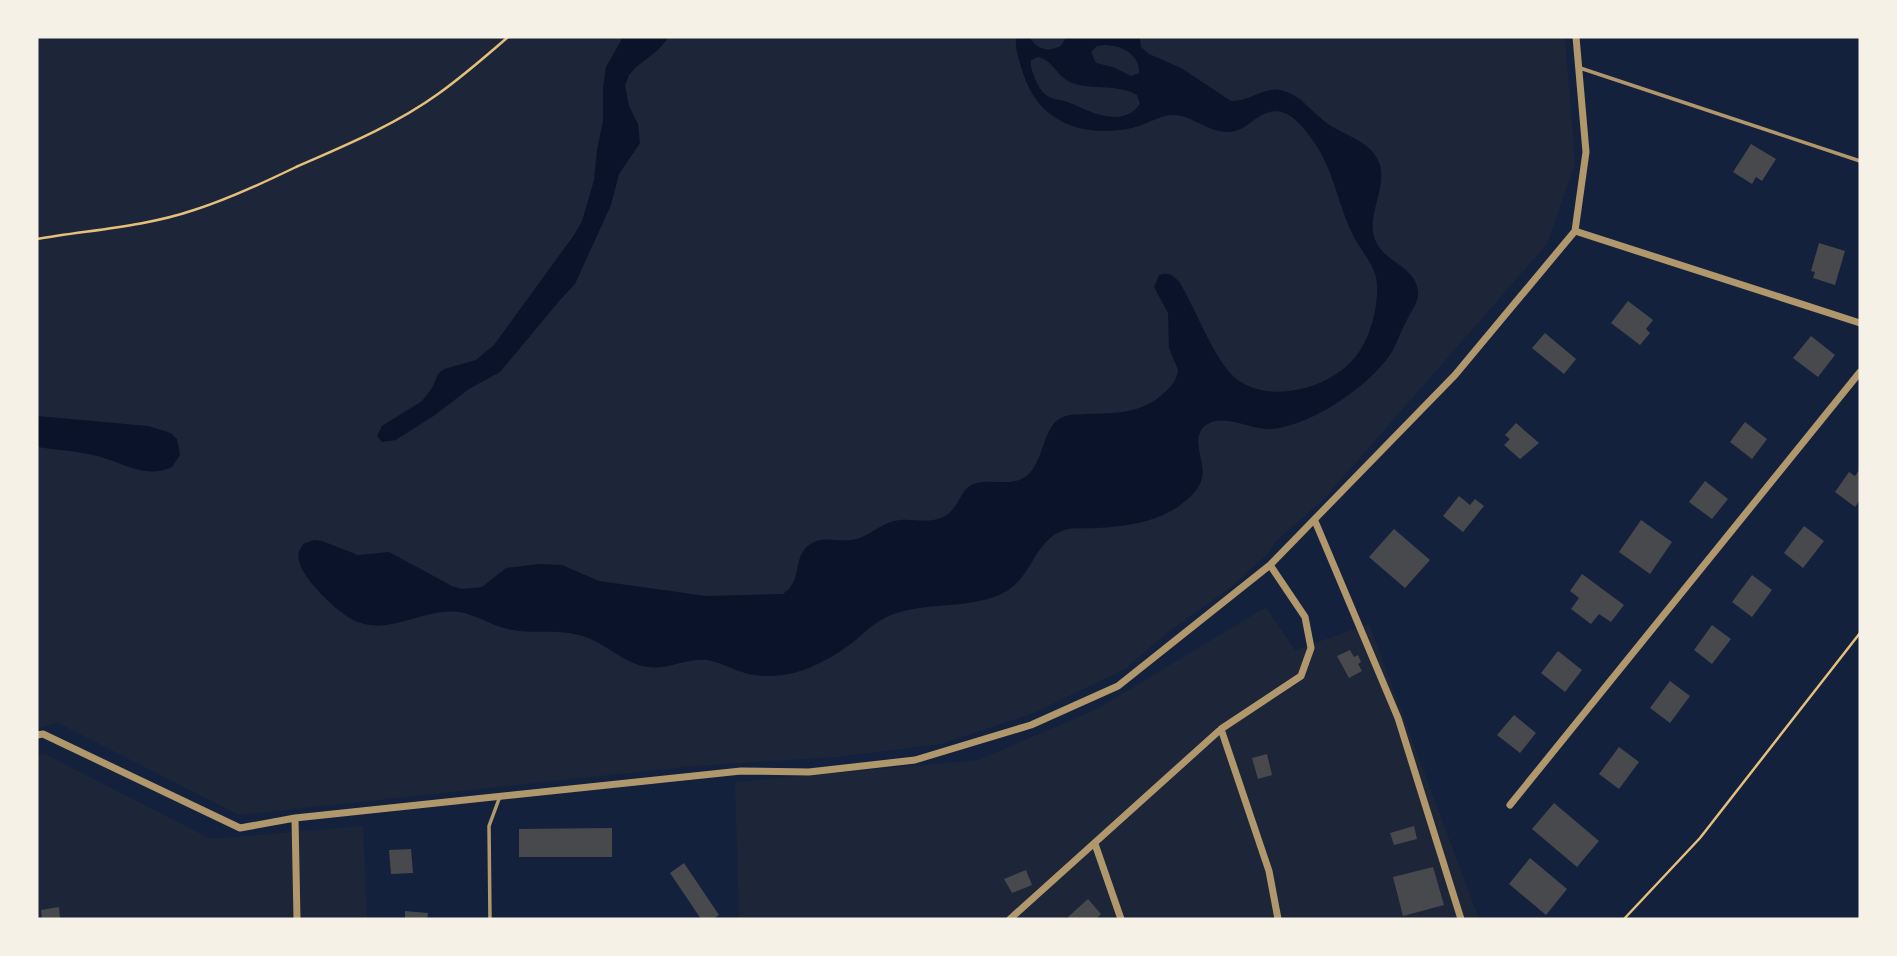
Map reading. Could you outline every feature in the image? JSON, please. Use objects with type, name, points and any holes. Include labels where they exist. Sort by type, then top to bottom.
[{"type":"street","points":[[37,735],[43,734],[240,828],[295,818],[741,771],[809,772],[915,761],[1031,724],[1118,686],[1270,565],[1315,521],[1455,375],[1575,231],[1586,152],[1576,37]]},
{"type":"street","points":[[1575,231],[1860,323]]},
{"type":"street","points":[[1510,805],[1860,372]]},
{"type":"street","points":[[1315,521],[1398,718],[1461,919]]},
{"type":"street","points":[[1010,919],[1221,729],[1301,676],[1311,648],[1305,617],[1270,565]]},
{"type":"street","points":[[1221,729],[1269,871],[1278,919]]},
{"type":"street","points":[[295,818],[297,919]]},
{"type":"street","points":[[1095,844],[1121,919]]},
{"type":"lane","points":[[1578,68],[1860,161]]},
{"type":"lane","points":[[491,919],[489,826],[499,797]]},
{"type":"path","points":[[37,239],[139,223],[192,211],[249,189],[344,146],[426,101],[485,58],[508,37]]},
{"type":"path","points":[[1624,919],[1700,838],[1860,633]]},
{"type":"shaded area","points":[[37,37],[1565,37],[1575,164],[1547,244],[1323,500],[1276,541],[1268,553],[1230,588],[1168,632],[1125,669],[1034,713],[941,744],[837,757],[694,766],[239,815],[58,723],[37,728]]},
{"type":"shaded area","points":[[623,37],[669,37],[658,50],[636,67],[625,85],[629,106],[638,124],[640,143],[619,174],[611,205],[575,284],[500,372],[469,389],[396,440],[382,442],[377,436],[382,426],[422,401],[438,374],[444,369],[476,360],[494,345],[574,235],[582,221],[594,180],[603,121],[606,67]]},
{"type":"shaded area","points":[[1016,37],[1029,37],[1039,47],[1051,49],[1061,46],[1066,37],[1140,37],[1141,47],[1149,54],[1181,68],[1231,101],[1274,90],[1287,92],[1328,124],[1365,145],[1376,157],[1381,173],[1373,224],[1376,242],[1410,274],[1418,291],[1416,303],[1393,350],[1377,371],[1350,394],[1303,421],[1272,429],[1221,420],[1206,425],[1201,431],[1198,444],[1202,467],[1200,485],[1179,506],[1151,520],[1129,525],[1064,530],[1046,542],[1023,576],[1007,591],[980,601],[920,608],[891,615],[828,659],[790,674],[753,675],[707,660],[648,667],[630,662],[597,642],[579,635],[512,630],[464,613],[450,611],[396,623],[369,625],[348,617],[306,576],[298,555],[303,544],[314,540],[358,555],[389,552],[462,589],[482,587],[506,568],[539,564],[562,565],[599,581],[706,596],[783,594],[794,581],[802,553],[814,542],[856,539],[894,521],[941,518],[952,511],[968,487],[973,484],[1013,481],[1025,477],[1037,462],[1047,435],[1057,420],[1072,415],[1128,411],[1147,405],[1168,390],[1178,370],[1169,348],[1168,313],[1154,287],[1162,274],[1171,275],[1180,283],[1225,367],[1246,385],[1279,392],[1297,390],[1314,385],[1345,368],[1361,349],[1372,323],[1377,295],[1376,279],[1349,227],[1321,154],[1299,123],[1287,114],[1272,111],[1238,130],[1227,132],[1179,115],[1162,117],[1127,129],[1109,131],[1077,127],[1050,114],[1039,103],[1023,73]],"holes":[[[1104,45],[1128,52],[1136,61],[1139,73],[1131,76],[1113,67],[1096,63],[1091,52],[1097,46]],[[1038,57],[1047,61],[1068,81],[1084,86],[1128,91],[1137,95],[1140,104],[1126,115],[1117,117],[1091,112],[1052,98],[1040,88],[1031,68],[1031,60]]]},
{"type":"shaded area","points":[[37,416],[148,426],[171,433],[177,439],[180,455],[172,467],[152,472],[134,469],[90,454],[37,447]]},
{"type":"shaded area","points":[[1266,607],[1295,650],[1369,624],[1479,919],[739,919],[735,782],[978,760],[1097,709]]},
{"type":"shaded area","points":[[45,754],[211,839],[363,826],[367,919],[37,919],[37,755]]},
{"type":"building","points":[[1751,144],[1776,159],[1762,181],[1756,177],[1752,184],[1733,172]]},
{"type":"building","points":[[1819,243],[1845,251],[1835,285],[1813,278],[1815,272],[1811,271]]},
{"type":"building","points":[[1628,301],[1653,320],[1646,329],[1650,333],[1640,345],[1611,323]]},
{"type":"building","points":[[1545,333],[1576,359],[1564,374],[1532,348]]},
{"type":"building","points":[[1811,336],[1835,355],[1818,377],[1793,358]]},
{"type":"building","points":[[1745,422],[1767,439],[1752,459],[1730,442]]},
{"type":"building","points":[[1516,423],[1539,443],[1520,459],[1504,445],[1510,439],[1505,435]]},
{"type":"building","points":[[1860,469],[1860,500],[1855,507],[1835,492],[1849,472],[1855,476]]},
{"type":"building","points":[[1705,481],[1728,499],[1712,519],[1689,502]]},
{"type":"building","points":[[1459,496],[1470,505],[1475,499],[1484,506],[1463,532],[1443,516]]},
{"type":"building","points":[[1641,520],[1672,542],[1650,574],[1619,552]]},
{"type":"building","points":[[1804,526],[1824,541],[1803,568],[1784,553]]},
{"type":"building","points":[[1394,529],[1430,560],[1405,588],[1369,557]]},
{"type":"building","points":[[1582,574],[1624,605],[1611,622],[1599,614],[1591,624],[1571,609],[1579,598],[1570,591]]},
{"type":"building","points":[[1752,575],[1772,590],[1752,617],[1732,602]]},
{"type":"building","points":[[1712,625],[1731,639],[1712,664],[1694,650]]},
{"type":"building","points":[[1350,650],[1354,657],[1358,655],[1361,662],[1358,664],[1362,671],[1349,678],[1337,656]]},
{"type":"building","points":[[1558,651],[1582,670],[1565,692],[1541,673]]},
{"type":"building","points":[[1670,681],[1690,696],[1670,723],[1650,708]]},
{"type":"building","points":[[1514,715],[1536,733],[1520,753],[1497,735]]},
{"type":"building","points":[[1619,747],[1639,762],[1619,789],[1599,774]]},
{"type":"building","points":[[1267,754],[1272,775],[1258,779],[1252,758]]},
{"type":"building","points":[[1554,803],[1599,841],[1577,867],[1532,829]]},
{"type":"building","points":[[1414,826],[1417,839],[1394,845],[1390,833]]},
{"type":"building","points":[[612,828],[612,857],[519,857],[519,829]]},
{"type":"building","points":[[411,849],[413,873],[391,874],[389,850]]},
{"type":"building","points":[[1530,858],[1567,889],[1546,915],[1509,884]]},
{"type":"building","points":[[684,863],[719,915],[713,919],[701,919],[670,873]]},
{"type":"building","points":[[1433,867],[1444,905],[1403,916],[1393,877]]},
{"type":"building","points":[[1026,870],[1032,885],[1012,893],[1004,879]]},
{"type":"building","points":[[1088,899],[1101,914],[1096,919],[1068,917]]},
{"type":"building","points":[[59,907],[60,919],[42,919],[41,910]]},
{"type":"building","points":[[405,911],[428,913],[427,919],[405,919]]}]
